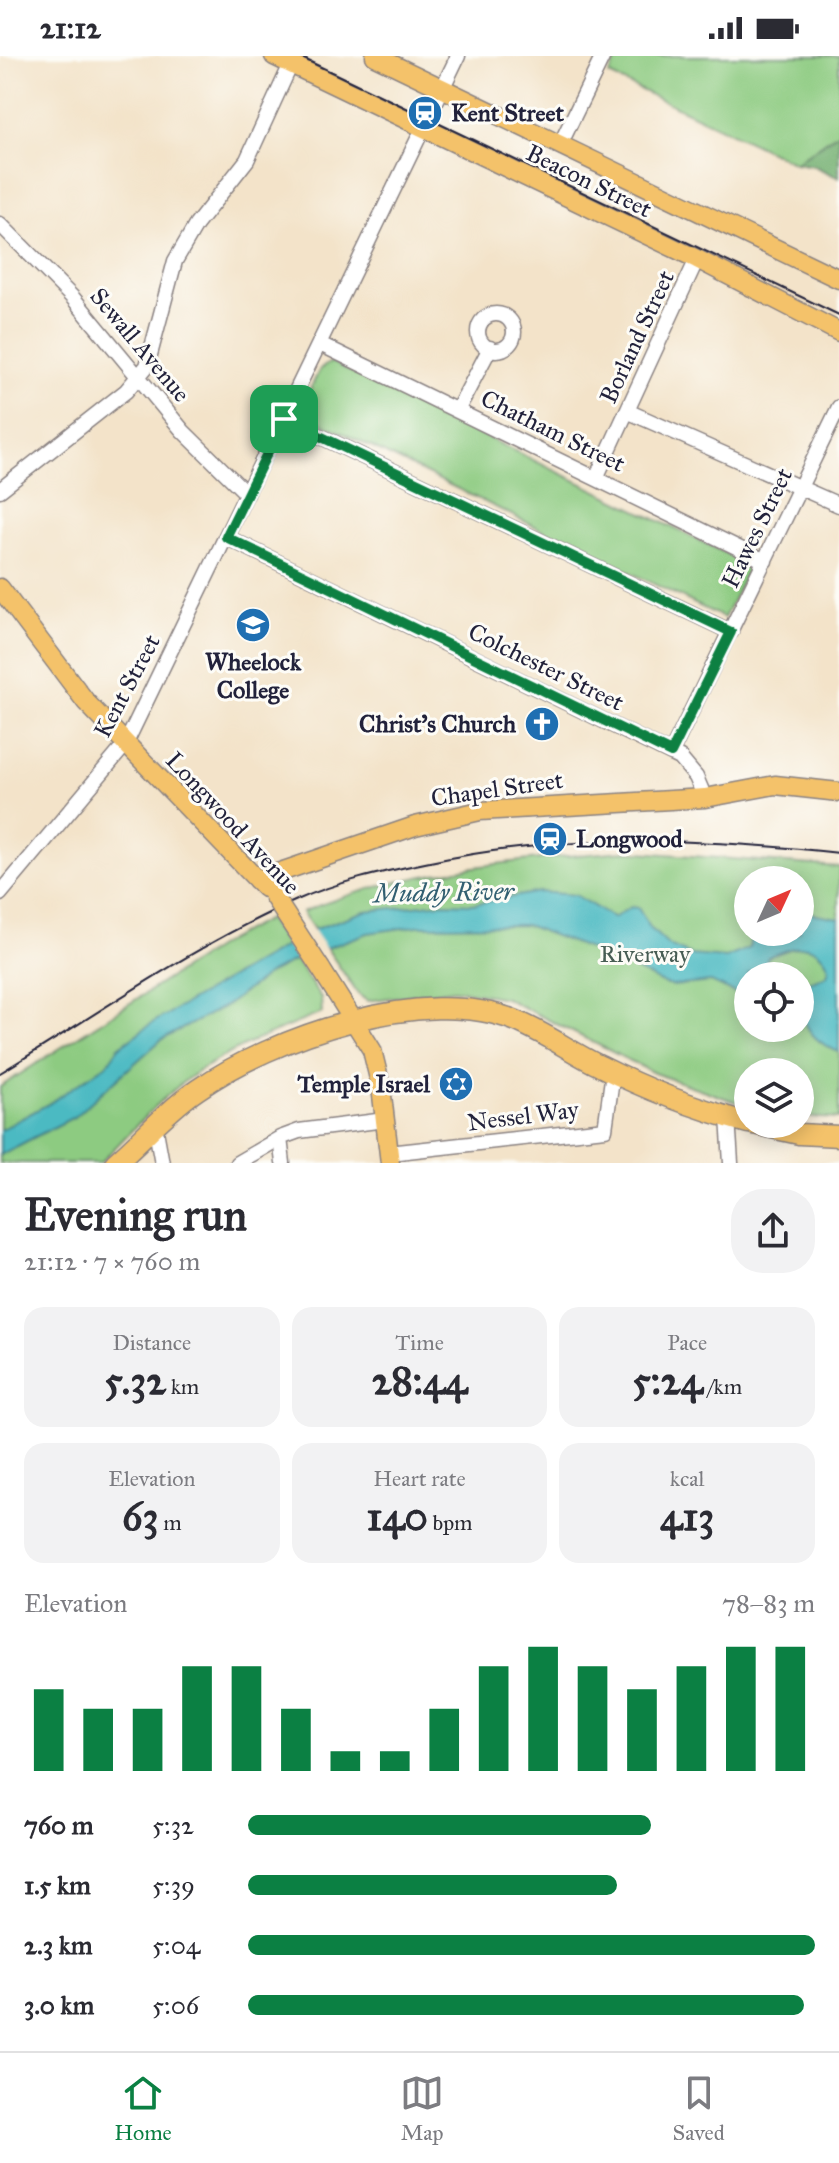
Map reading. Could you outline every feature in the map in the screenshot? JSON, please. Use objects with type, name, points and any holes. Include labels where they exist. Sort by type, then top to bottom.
[{"type":"highway","points":[[115,1163],[195,1091],[227,1072],[303,1038],[430,1007],[477,1009],[519,1022],[613,1072],[734,1119]]},
{"type":"highway","points":[[814,1135],[839,1136]]},
{"type":"main road","name":"Beacon Street","points":[[375,56],[839,279]]},
{"type":"main road","name":"Beacon Street","points":[[282,60],[697,259],[839,332]]},
{"type":"main road","name":"Longwood Avenue","points":[[0,588],[86,702],[272,894],[375,1057],[389,1158]]},
{"type":"main road","points":[[705,798],[775,785],[839,792]]},
{"type":"main road","name":"Chapel Street","points":[[257,880],[415,826],[480,811],[705,798]]},
{"type":"street","name":"Kent Street","points":[[0,893],[125,745],[458,56]]},
{"type":"street","points":[[560,145],[603,56]]},
{"type":"street","points":[[0,490],[126,391],[147,366],[175,261],[196,225],[247,160],[282,60]]},
{"type":"street","name":"Sewall Avenue","points":[[0,224],[73,298],[137,378],[247,494]]},
{"type":"street","name":"Borland Street","points":[[596,478],[697,259]]},
{"type":"street","name":"Chatham Street","points":[[320,344],[765,561]]},
{"type":"street","points":[[458,409],[490,348]]},
{"type":"street","name":"Hawes Street","points":[[671,753],[839,407]]},
{"type":"street","points":[[627,411],[799,490],[839,505]]},
{"type":"street","points":[[284,419],[731,632]]},
{"type":"street","name":"Colchester Street","points":[[226,537],[671,753],[688,766],[705,798]]},
{"type":"street","name":"Nessel Way","points":[[389,1158],[605,1129],[613,1072]]},
{"type":"street","points":[[728,1117],[731,1163]]},
{"type":"street","points":[[237,1163],[280,1138],[299,1131],[385,1120]]},
{"type":"street","points":[[155,1125],[162,1163]]},
{"type":"street","points":[[280,1138],[283,1163]]},
{"type":"green space","points":[[618,56],[839,56],[839,132],[795,163],[609,75]]},
{"type":"green space","points":[[839,132],[839,178],[814,166],[795,163]]},
{"type":"green space","points":[[331,362],[750,565],[724,618],[299,412],[320,369]]},
{"type":"green space","name":"Riverway","points":[[625,851],[839,867],[839,1119],[814,1118],[814,1058],[734,1058],[734,1101],[654,1073],[505,998],[454,989],[367,1001],[358,994],[302,912],[380,886],[502,863]]},
{"type":"green space","points":[[268,919],[321,998],[322,1013],[240,1048],[194,1074],[157,1105],[100,1163],[0,1163],[0,1087],[228,940]]},
{"type":"water","points":[[539,892],[575,895],[613,918],[631,907],[638,908],[651,929],[669,946],[690,955],[726,958],[749,946],[814,946],[814,914],[839,918],[839,1052],[814,1036],[814,980],[827,975],[829,967],[817,951],[810,948],[795,948],[768,957],[766,962],[734,962],[734,993],[711,982],[664,984],[610,957],[526,925],[417,926],[368,933],[301,957],[270,973],[227,1005],[161,1040],[74,1117],[0,1155],[0,1130],[50,1103],[107,1064],[119,1047],[152,1023],[315,929],[365,911],[443,903],[473,904]]},
{"type":"pier","points":[[310,926],[328,952],[298,962],[284,942]]},
{"type":"tram line","points":[[298,56],[839,315]]},
{"type":"tram line","points":[[0,1073],[220,938],[297,900],[360,878],[477,853],[581,843],[683,842],[839,853]]},
{"type":"place","name":"Kent Street","points":[[425,113]]},
{"type":"place","name":"Wheelock College","points":[[253,625]]},
{"type":"place","name":"Christ's Church","points":[[542,724]]},
{"type":"place","name":"Longwood","points":[[550,839]]},
{"type":"place","name":"Temple Israel","points":[[456,1084]]},
{"type":"route","points":[[284,419],[731,632],[671,753],[325,588],[226,537],[284,419]]},
{"type":"water label","name":"Muddy River","points":[[444,892]]}]
